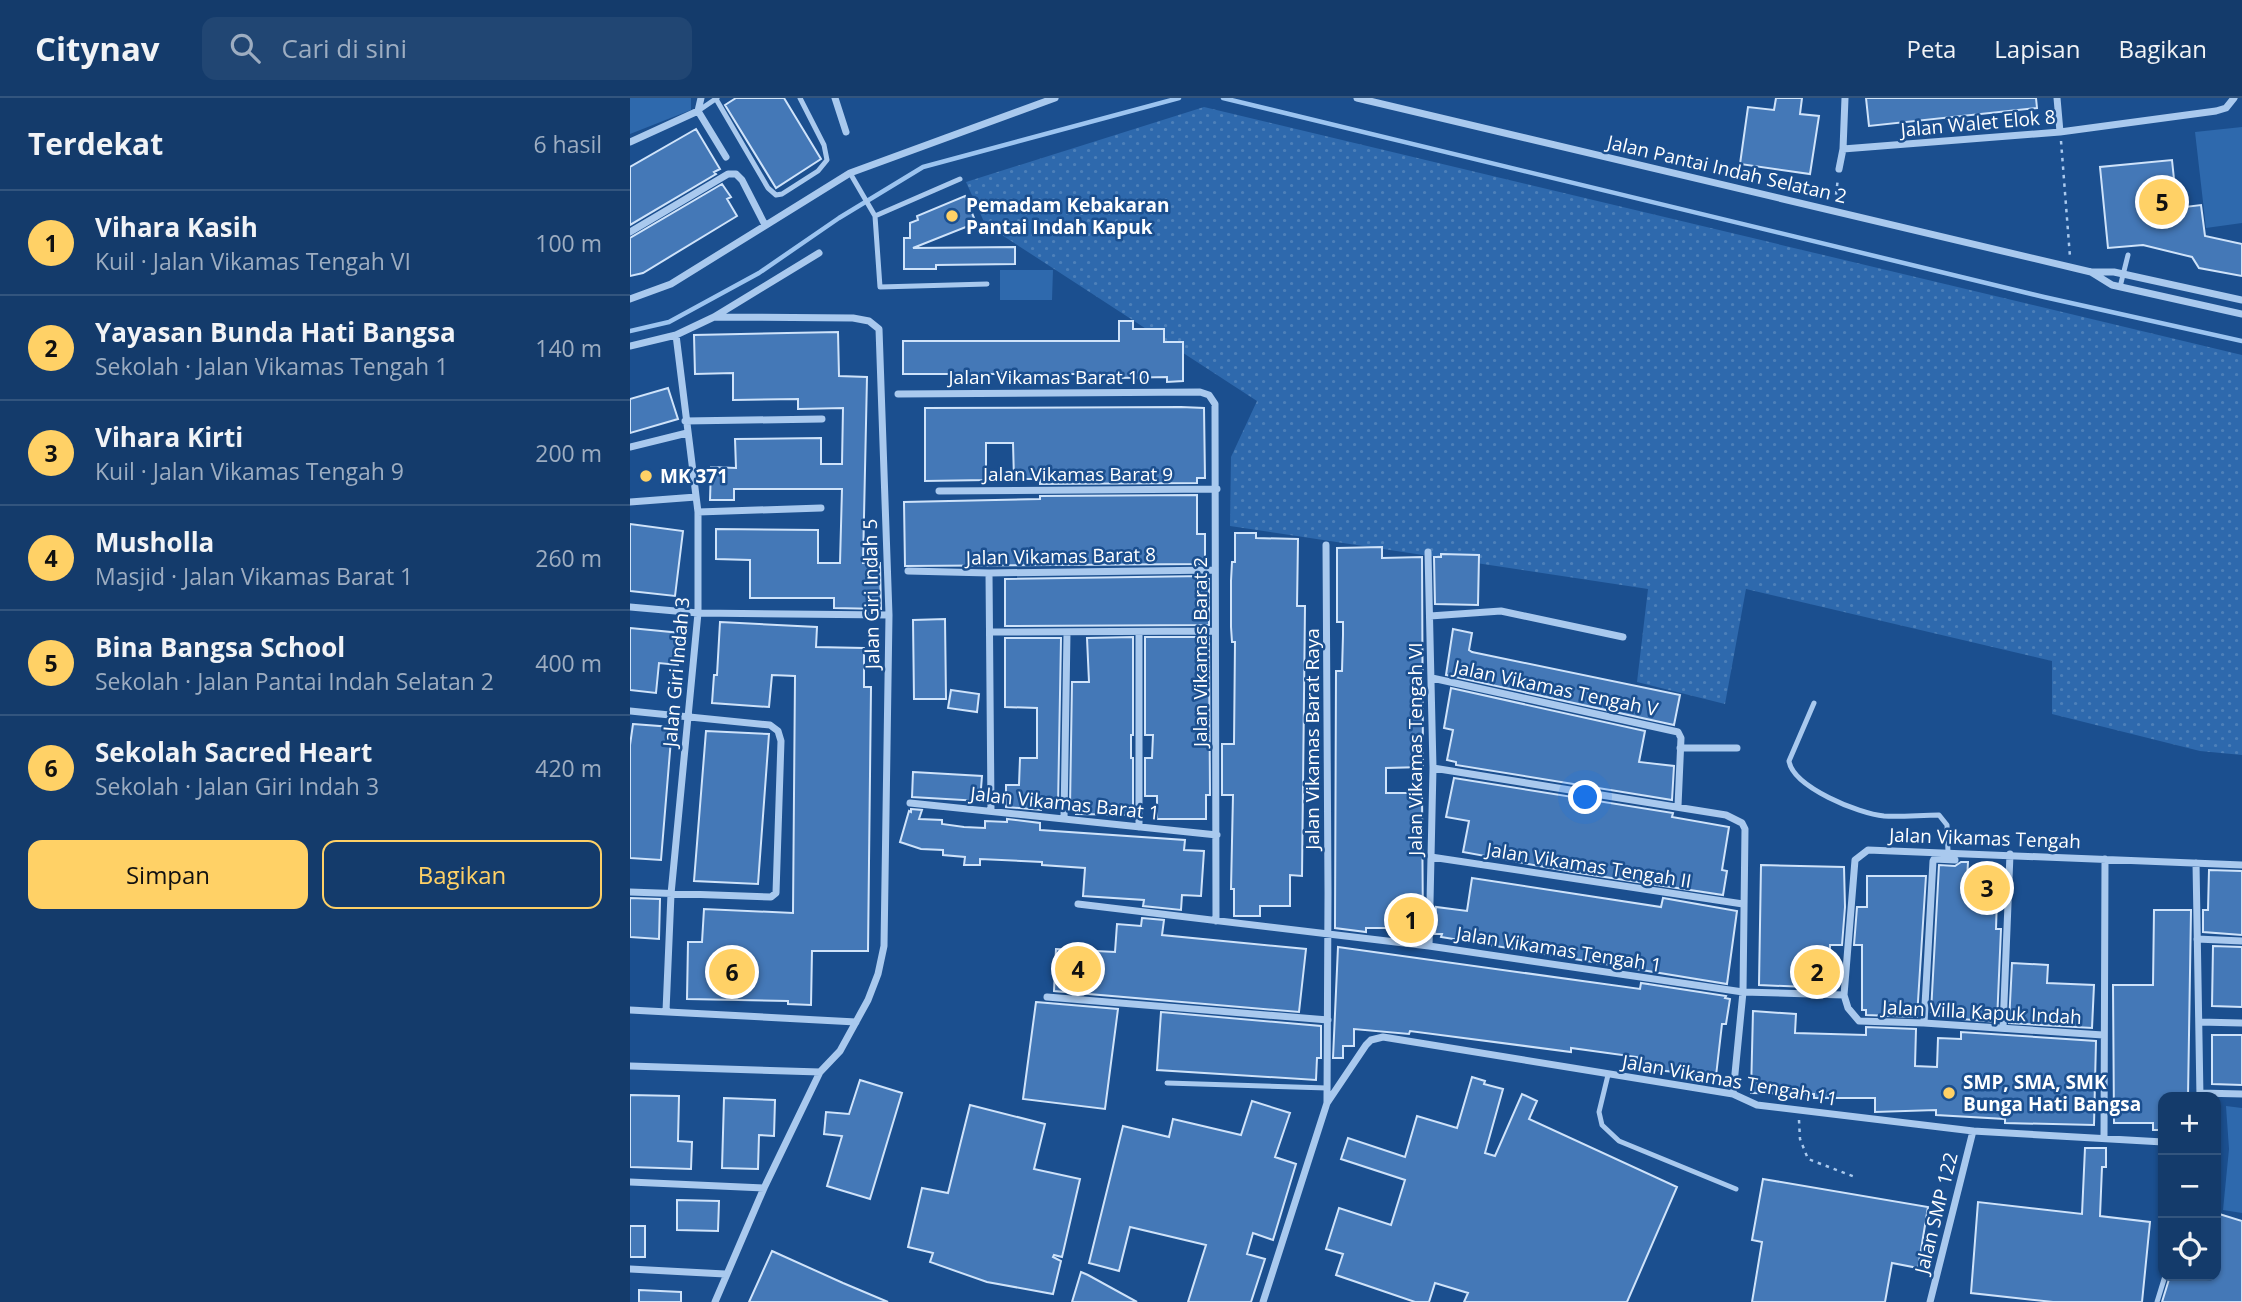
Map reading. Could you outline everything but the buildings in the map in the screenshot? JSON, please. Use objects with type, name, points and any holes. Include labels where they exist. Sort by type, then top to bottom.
[{"type":"street","points":[[701,98],[698,111],[726,157]]},
{"type":"street","points":[[835,98],[846,132]]},
{"type":"street","points":[[630,299],[671,284],[849,173],[1055,98]]},
{"type":"street","name":"Jalan Pantai Indah Selatan 2","points":[[1360,98],[2091,272],[2123,274],[2242,300]]},
{"type":"street","points":[[1839,169],[1843,149],[1845,98]]},
{"type":"street","points":[[2057,98],[2060,132]]},
{"type":"street","name":"Jalan Walet Elok 8","points":[[1843,149],[2060,132],[2216,111],[2226,108],[2234,98]]},
{"type":"street","points":[[630,142],[698,111]]},
{"type":"street","points":[[630,232],[728,174],[736,174],[742,180],[765,225]]},
{"type":"street","name":"Jalan Giri Indah 5","points":[[630,346],[676,335],[714,317],[820,253]]},
{"type":"street","name":"Jalan Pantai Indah Selatan 2","points":[[2091,272],[2120,288],[2242,314]]},
{"type":"street","name":"Jalan Giri Indah 5","points":[[714,317],[853,318],[869,320],[879,329],[889,615],[884,946],[878,974],[868,1000],[840,1051],[820,1072],[764,1188],[715,1302]]},
{"type":"street","name":"Jalan Giri Indah 3","points":[[666,1011],[671,894],[698,613],[698,512],[676,335]]},
{"type":"street","name":"Jalan Vikamas Barat 10","points":[[898,394],[1200,392]]},
{"type":"street","name":"Jalan Vikamas Barat 2","points":[[1200,392],[1209,395],[1215,404],[1216,921]]},
{"type":"street","points":[[685,421],[822,419]]},
{"type":"street","points":[[630,447],[687,433]]},
{"type":"street","name":"Jalan Vikamas Barat 9","points":[[939,491],[1217,489]]},
{"type":"street","points":[[630,502],[696,497]]},
{"type":"street","points":[[698,512],[821,508]]},
{"type":"street","name":"Jalan Vikamas Barat Raya","points":[[1326,545],[1327,1103]]},
{"type":"street","name":"Jalan Vikamas Tengah VI","points":[[1428,552],[1433,768],[1429,946]]},
{"type":"street","name":"Jalan Vikamas Barat 8","points":[[908,572],[1215,570]]},
{"type":"street","points":[[989,573],[991,810]]},
{"type":"street","points":[[630,607],[698,613],[889,615]]},
{"type":"street","points":[[1430,616],[1501,611],[1623,637]]},
{"type":"street","points":[[991,632],[1215,631]]},
{"type":"street","points":[[1065,818],[1067,633]]},
{"type":"street","points":[[1139,633],[1139,827]]},
{"type":"street","name":"Jalan Vikamas Tengah V","points":[[1432,678],[1673,729],[1681,738],[1680,748]]},
{"type":"street","points":[[630,711],[770,725],[778,731],[781,741],[776,893],[771,897],[630,892]]},
{"type":"street","points":[[1678,806],[1680,748],[1737,748]]},
{"type":"street","points":[[1433,768],[1678,806],[1726,815],[1742,823],[1745,829],[1743,992],[1733,1094]]},
{"type":"street","name":"Jalan Vikamas Barat 1","points":[[910,803],[1217,835]]},
{"type":"street","name":"Jalan Vikamas Tengah","points":[[1844,995],[1856,860],[1868,850],[2242,865]]},
{"type":"street","points":[[2003,1028],[2010,854]]},
{"type":"street","name":"Jalan Vikamas Tengah II","points":[[1431,857],[1743,904]]},
{"type":"street","points":[[2104,1138],[2105,859]]},
{"type":"street","points":[[1924,1023],[1933,861],[1955,860]]},
{"type":"street","points":[[2196,863],[2200,1092]]},
{"type":"street","points":[[1078,904],[1328,934]]},
{"type":"street","name":"Jalan Vikamas Tengah 1","points":[[1328,934],[1743,992],[1844,995]]},
{"type":"street","points":[[2197,939],[2242,942]]},
{"type":"street","name":"Jalan Villa Kapuk Indah","points":[[1844,995],[1848,1008],[1859,1021],[2103,1035]]},
{"type":"street","points":[[1047,997],[1328,1020]]},
{"type":"street","points":[[630,1010],[856,1022]]},
{"type":"street","points":[[2199,1022],[2242,1023]]},
{"type":"street","name":"Jalan Vikamas Tengah 11","points":[[1327,1103],[1366,1045],[1371,1040],[1383,1037],[1733,1094],[1757,1105],[1973,1132],[2158,1142]]},
{"type":"street","points":[[630,1066],[820,1072]]},
{"type":"street","points":[[2221,1094],[2242,1094]]},
{"type":"street","points":[[1262,1302],[1327,1103]]},
{"type":"street","name":"Jalan SMP 122","points":[[1930,1302],[1973,1132]]},
{"type":"street","points":[[630,1182],[764,1188]]},
{"type":"street","points":[[630,1269],[725,1274]]},
{"type":"lane","points":[[698,111],[716,98],[761,177],[776,195],[782,194],[818,171],[827,160],[824,145],[800,98]]},
{"type":"lane","points":[[849,173],[873,213],[880,287],[987,284]]},
{"type":"lane","points":[[873,213],[960,179]]},
{"type":"lane","points":[[2120,288],[2128,255]]},
{"type":"lane","points":[[1814,703],[1789,761],[1794,774],[1814,789],[1847,806],[1882,816],[1939,815],[1947,825],[1948,852]]},
{"type":"lane","points":[[1608,1074],[1600,1112],[1602,1125],[1619,1141],[1736,1189]]},
{"type":"lane","points":[[1167,1083],[1327,1088]]},
{"type":"lane","points":[[2157,1302],[2163,1281]]},
{"type":"path","points":[[2060,132],[2071,267]]},
{"type":"path","points":[[1835,210],[1839,169]]},
{"type":"path","points":[[1798,1110],[1800,1139],[1808,1159],[1855,1177]]},
{"type":"shaded area","points":[[630,98],[691,98],[691,110],[630,134]]},
{"type":"shaded area","points":[[1204,107],[2242,355],[2242,755],[2200,751],[2052,714],[2052,661],[1746,589],[1725,704],[1637,682],[1648,589],[1230,526],[1231,457],[1257,401],[985,224],[966,182]]},
{"type":"shaded area","points":[[2242,127],[2242,223],[2206,228],[2195,132]]},
{"type":"shaded area","points":[[1000,270],[1053,270],[1052,300],[1000,300]]},
{"type":"shaded area","points":[[2226,1106],[2242,1108],[2242,1213],[2223,1210],[2229,1149]]},
{"type":"waterway","points":[[630,331],[669,322],[759,273],[839,218],[923,167],[1179,98]]},
{"type":"waterway","points":[[1223,98],[2044,297],[2242,341]]},
{"type":"place","name":"Bina Bangsa School","points":[[2162,202]]},
{"type":"place","name":"Pemadam Kebakaran Pantai Indah Kapuk","points":[[952,216]]},
{"type":"place","name":"MK 371","points":[[646,476]]},
{"type":"place","name":"Vihara Kirti","points":[[1987,888]]},
{"type":"place","name":"Vihara Kasih","points":[[1411,920]]},
{"type":"place","name":"Musholla","points":[[1078,969]]},
{"type":"place","name":"Sekolah Sacred Heart","points":[[732,972]]},
{"type":"place","name":"Yayasan Bunda Hati Bangsa","points":[[1817,972]]},
{"type":"place","name":"SMP, SMA, SMK Bunga Hati Bangsa","points":[[1949,1093]]}]
